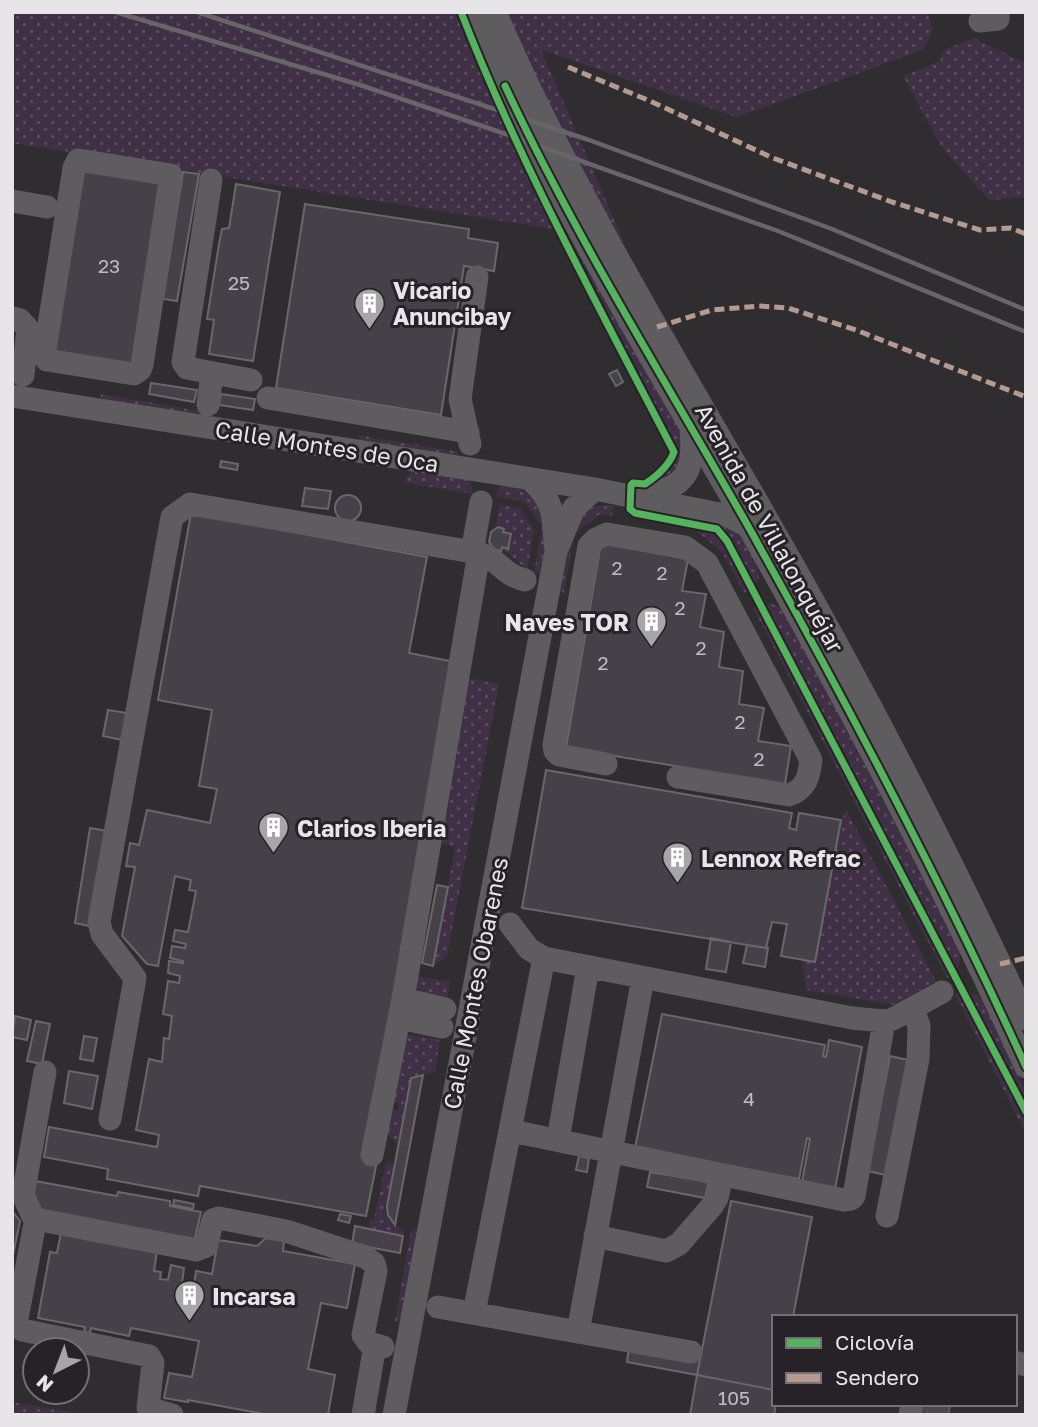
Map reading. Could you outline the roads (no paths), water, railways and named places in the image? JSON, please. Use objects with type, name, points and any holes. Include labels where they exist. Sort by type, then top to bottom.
[{"type":"street","name":"Avenida de Villalonquéjar","points":[[473,12],[504,85],[545,168],[622,309],[748,526],[871,751],[1026,1067]]},
{"type":"street","name":"Avenida de Villalonquéjar","points":[[495,12],[536,102],[579,186],[816,606],[909,779],[1026,1019]]},
{"type":"street","points":[[81,160],[171,175],[140,370],[134,374],[90,376],[47,360],[44,356],[76,163],[81,160]]},
{"type":"street","points":[[211,180],[183,362],[187,368],[251,380]]},
{"type":"street","points":[[12,201],[47,207]]},
{"type":"street","points":[[277,405],[469,440],[460,399],[477,277]]},
{"type":"street","points":[[12,318],[20,320],[28,329],[23,375]]},
{"type":"street","points":[[208,405],[212,373]]},
{"type":"street","name":"Calle Montes de Oca","points":[[12,396],[595,489],[729,516],[748,526]]},
{"type":"street","name":"Calle Montes de Oca","points":[[640,498],[667,491],[684,476],[693,449],[690,426]]},
{"type":"street","name":"Calle Montes Obarenes","points":[[530,478],[545,493],[551,506],[555,551]]},
{"type":"street","name":"Calle Montes Obarenes","points":[[394,1415],[555,551],[574,508],[595,489]]},
{"type":"street","points":[[372,1154],[401,1008],[481,502]]},
{"type":"street","points":[[110,1118],[135,978],[102,934],[99,922],[173,517],[190,504],[475,553],[489,556],[506,573],[525,580]]},
{"type":"street","points":[[606,764],[559,755],[551,738],[568,638],[589,547],[596,539],[607,534],[685,547],[707,563],[736,608],[811,760],[804,786],[797,793],[789,795],[678,777]]},
{"type":"street","points":[[510,924],[529,949],[544,958],[852,1018],[884,1021],[893,1019],[942,992]]},
{"type":"street","points":[[474,1313],[544,958]]},
{"type":"street","points":[[558,1140],[588,967]]},
{"type":"street","points":[[578,1332],[643,978]]},
{"type":"street","points":[[401,1008],[444,1018]]},
{"type":"street","points":[[887,1216],[918,1059],[919,1026],[913,1008]]},
{"type":"street","points":[[512,1131],[844,1200],[851,1199],[854,1196],[884,1021]]},
{"type":"street","points":[[14,1335],[36,1223],[23,1195],[23,1137],[45,1072]]},
{"type":"street","points":[[595,1236],[666,1251],[679,1244],[718,1198],[722,1175]]},
{"type":"street","points":[[36,1223],[41,1220],[196,1250],[206,1246],[211,1223],[219,1218],[286,1231],[365,1257],[374,1263],[376,1271],[363,1335],[369,1343],[379,1346],[363,1415]]},
{"type":"street","points":[[438,1307],[691,1352]]},
{"type":"street","points":[[14,1335],[22,1329],[149,1356],[153,1363],[148,1408],[172,1415]]},
{"type":"tunnel","points":[[936,1415],[938,1406]]},
{"type":"railway","points":[[115,12],[357,84],[497,131],[778,231],[1026,332]]},
{"type":"railway","points":[[197,12],[589,140],[832,229],[1026,310]]},
{"type":"place","name":"Vicario Anuncibay","points":[[370,330]]},
{"type":"place","name":"Naves TOR","points":[[652,649]]},
{"type":"place","name":"Clarios Iberia","points":[[274,855]]},
{"type":"place","name":"Lennox Refrac","points":[[678,885]]},
{"type":"place","name":"Incarsa","points":[[189,1323]]}]
